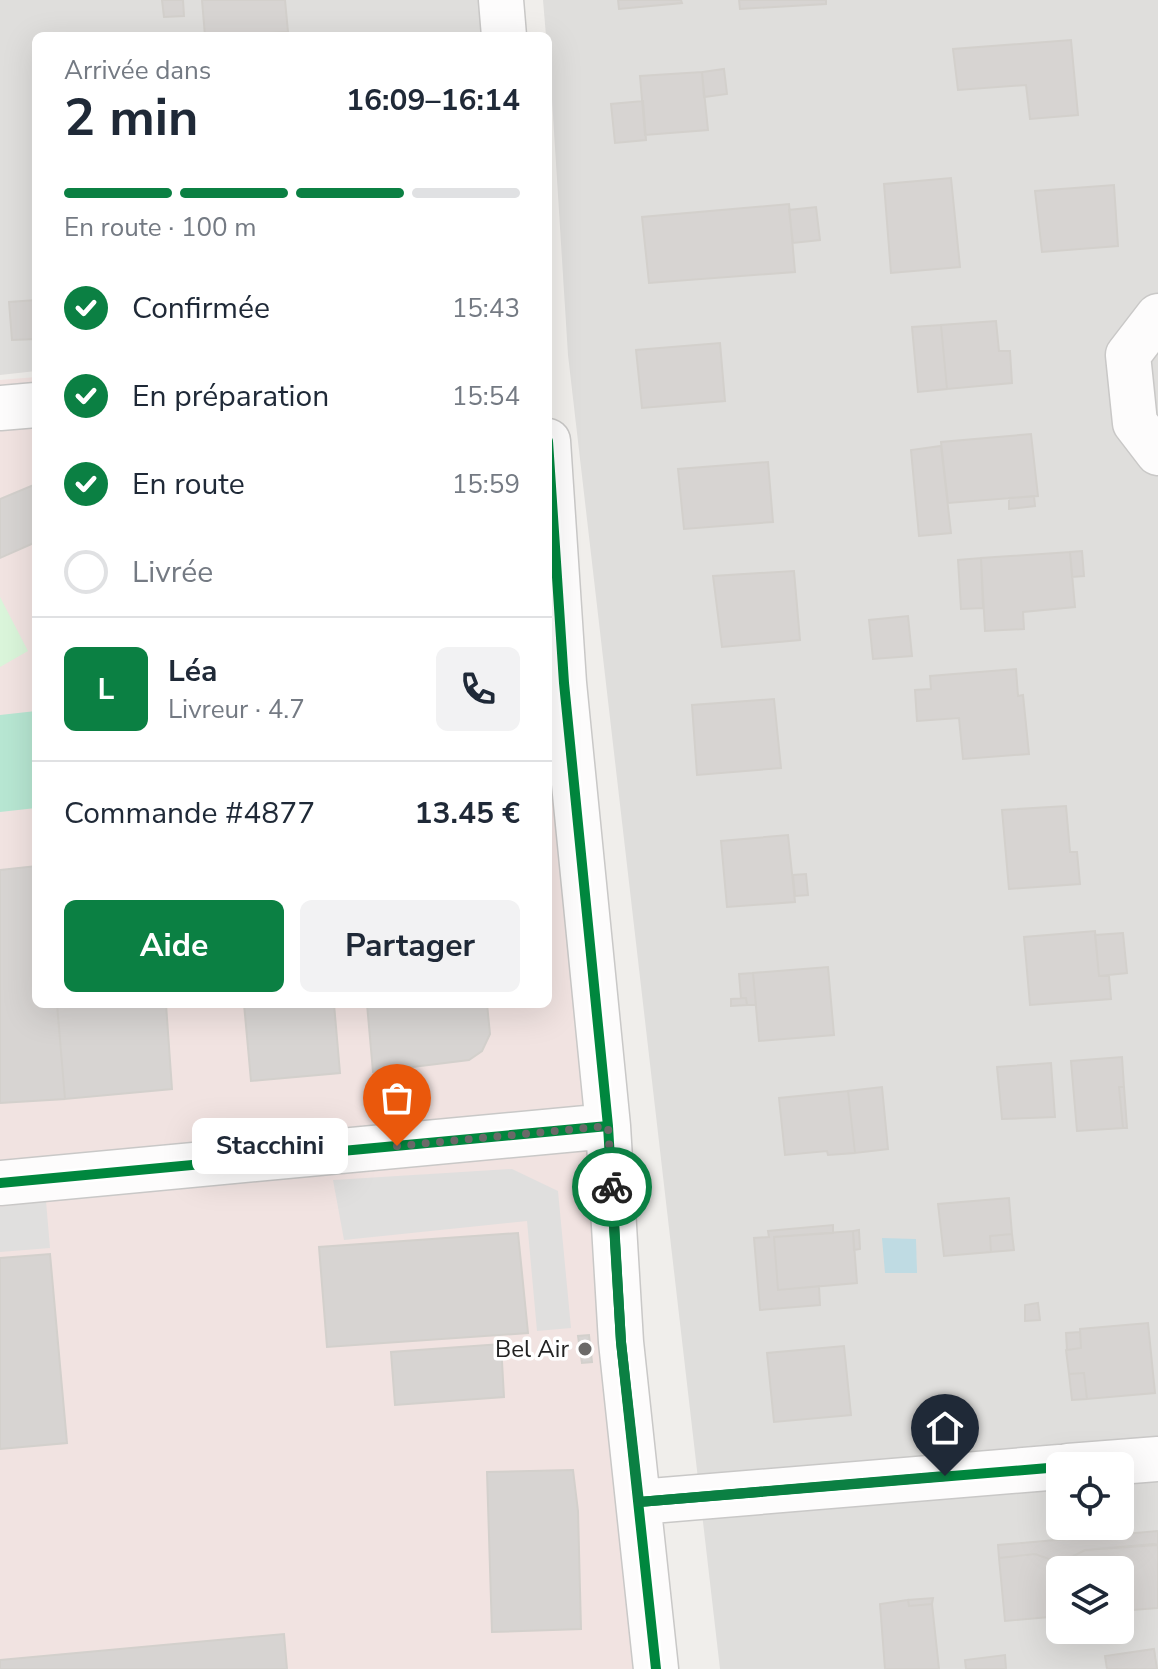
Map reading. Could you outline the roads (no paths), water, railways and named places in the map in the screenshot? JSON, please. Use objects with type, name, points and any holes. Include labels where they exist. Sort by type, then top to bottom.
[{"type":"street","points":[[501,0],[504,32]]},
{"type":"street","points":[[1153,330],[1128,355],[1135,423],[1158,453]]},
{"type":"street","points":[[0,408],[32,405]]},
{"type":"street","points":[[552,502],[564,683],[608,1126],[616,1280],[656,1669]]},
{"type":"street","points":[[0,1183],[608,1126]]},
{"type":"street","points":[[1134,1461],[1158,1459]]},
{"type":"street","points":[[639,1502],[1046,1468]]},
{"type":"water","points":[[882,1238],[916,1239],[917,1273],[885,1273]]},
{"type":"place","name":"Stacchini","points":[[397,1146]]},
{"type":"place","name":"Bel Air","points":[[585,1349]]}]
